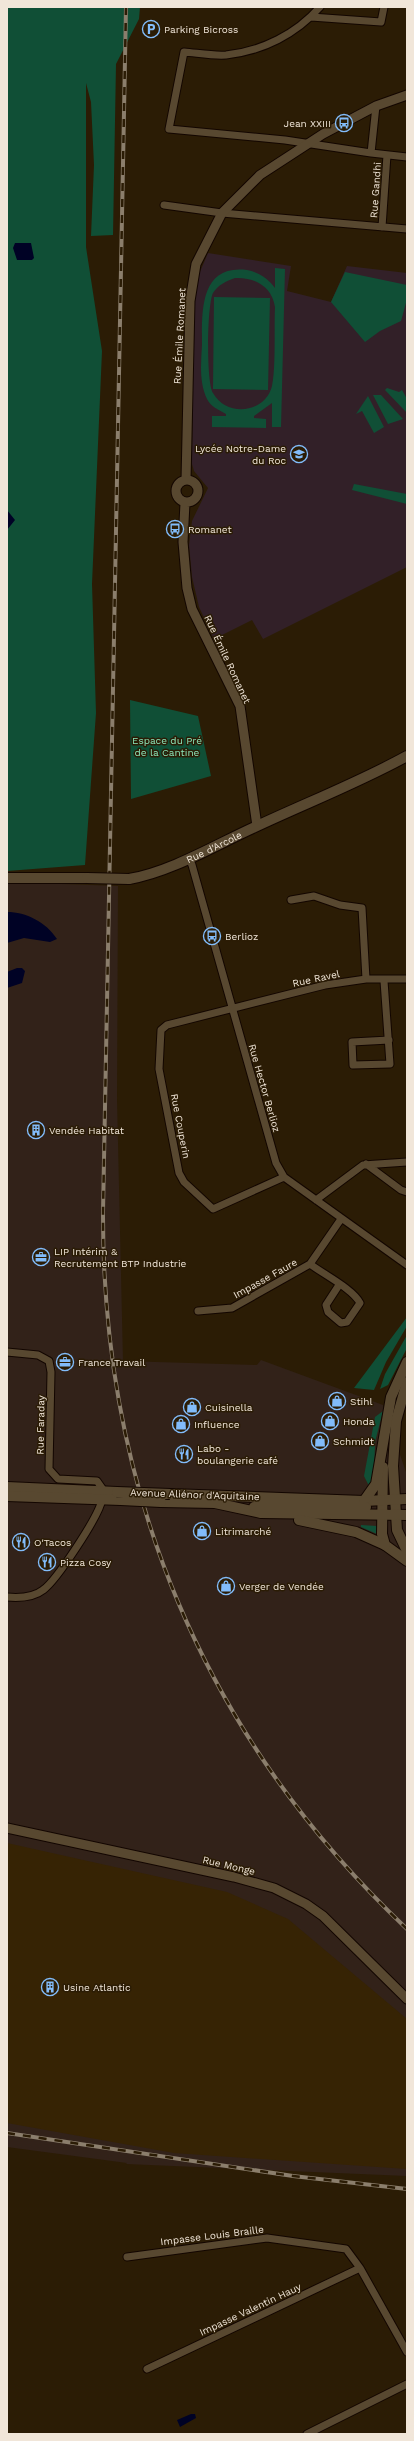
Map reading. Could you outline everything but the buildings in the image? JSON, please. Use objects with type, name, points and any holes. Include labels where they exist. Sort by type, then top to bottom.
[{"type":"main road","name":"Rue d'Arcole","points":[[7,878],[130,879],[142,877],[371,776],[407,756]]},
{"type":"main road","points":[[364,1501],[376,1484],[391,1397],[407,1362]]},
{"type":"main road","points":[[407,1382],[400,1401],[394,1431],[393,1466],[397,1530],[407,1551]]},
{"type":"main road","points":[[382,1451],[382,1534],[385,1545]]},
{"type":"main road","name":"Avenue Aliénor d'Aquitaine","points":[[7,1487],[119,1496],[160,1502],[215,1503],[261,1513],[382,1508]]},
{"type":"main road","name":"Avenue Aliénor d'Aquitaine","points":[[119,1496],[170,1494],[364,1501],[382,1508]]},
{"type":"main road","name":"Avenue Aliénor d'Aquitaine","points":[[7,1496],[103,1495]]},
{"type":"main road","points":[[395,1508],[407,1499]]},
{"type":"main road","name":"Avenue Aliénor d'Aquitaine","points":[[234,1507],[303,1506],[382,1508]]},
{"type":"main road","points":[[382,1508],[407,1508]]},
{"type":"main road","points":[[382,1508],[395,1508],[407,1515]]},
{"type":"main road","name":"Avenue Aliénor d'Aquitaine","points":[[261,1513],[270,1518],[310,1521],[344,1528],[385,1545],[407,1561]]},
{"type":"street","points":[[320,7],[311,17],[288,36],[268,44],[226,55],[184,52],[169,129],[285,140],[407,157]]},
{"type":"street","points":[[311,17],[381,22],[384,7]]},
{"type":"street","name":"Rue Émile Romanet","points":[[186,480],[190,301],[196,264],[222,213],[260,175],[307,144],[376,106],[407,95]]},
{"type":"street","points":[[372,153],[376,106]]},
{"type":"street","name":"Rue Gandhi","points":[[382,227],[387,155]]},
{"type":"street","points":[[164,205],[222,213],[407,229]]},
{"type":"street","points":[[186,480],[196,483],[198,493],[192,502],[185,503],[177,497],[175,491],[180,482],[186,480]]},
{"type":"street","name":"Rue Émile Romanet","points":[[185,503],[183,542],[187,588],[192,609],[240,706],[257,826]]},
{"type":"street","name":"Rue Hector Berlioz","points":[[188,858],[192,865],[276,1163],[284,1177],[407,1265]]},
{"type":"street","points":[[291,900],[314,896],[340,906],[362,908],[366,979]]},
{"type":"street","name":"Rue Ravel","points":[[232,1009],[325,985],[366,979],[407,979]]},
{"type":"street","points":[[384,980],[389,1040],[390,1064],[352,1065],[352,1042],[389,1040]]},
{"type":"street","name":"Rue Couperin","points":[[232,1009],[167,1025],[161,1030],[159,1069],[179,1173],[184,1182],[213,1209],[284,1177]]},
{"type":"street","points":[[316,1200],[356,1168],[366,1164],[407,1162]]},
{"type":"street","points":[[366,1164],[401,1190],[407,1192]]},
{"type":"street","name":"Impasse Faure","points":[[198,1311],[232,1308],[310,1264],[342,1219]]},
{"type":"street","points":[[310,1264],[357,1298],[360,1303],[347,1322],[341,1323],[328,1312],[326,1305],[339,1285]]},
{"type":"street","name":"Rue Faraday","points":[[7,1352],[38,1355],[49,1361],[51,1372],[49,1469],[53,1476],[58,1479],[97,1481],[103,1495]]},
{"type":"street","points":[[7,1597],[30,1596],[42,1591],[53,1582],[91,1522],[103,1495]]},
{"type":"street","name":"Rue Monge","points":[[7,1828],[234,1877],[274,1888],[306,1904],[323,1916],[407,1999]]},
{"type":"street","name":"Impasse Louis Braille","points":[[127,2257],[267,2238],[346,2249],[360,2268],[407,2352]]},
{"type":"street","name":"Impasse Valentin Hauy","points":[[147,2369],[360,2268]]},
{"type":"street","points":[[307,2434],[375,2402],[407,2384]]},
{"type":"shaded area","name":"Lycée Notre-Dame du Roc","points":[[208,253],[291,266],[287,291],[331,302],[347,266],[407,273],[407,567],[263,639],[252,620],[214,639],[199,607],[192,577],[189,545],[192,521],[208,488],[194,471],[192,464],[194,306],[199,274]]},
{"type":"shaded area","points":[[7,882],[118,886],[117,1099],[123,1361],[257,1365],[261,1360],[383,1405],[407,1475],[407,2176],[126,2164],[127,2163],[7,2147]]},
{"type":"shaded area","points":[[7,1843],[227,1892],[288,1919],[407,2019],[407,2169],[174,2153],[7,2123]]},
{"type":"green space","points":[[7,7],[140,7],[139,19],[116,64],[113,235],[91,236],[94,165],[91,102],[86,83],[86,247],[102,351],[92,584],[96,713],[85,865],[7,871]]},
{"type":"green space","points":[[275,268],[285,269],[281,427],[272,427],[272,403],[254,416],[254,418],[266,419],[266,428],[212,427],[212,416],[226,416],[226,414],[215,408],[209,402],[204,393],[201,366],[202,319],[206,293],[212,283],[220,275],[231,270],[247,270],[255,272],[266,279],[275,288]],"holes":[[[235,278],[242,278],[261,284],[270,293],[273,300],[275,307],[274,358],[272,386],[268,395],[262,402],[254,407],[236,409],[219,401],[213,393],[211,386],[208,360],[209,312],[213,293],[217,288],[225,282]]]},
{"type":"green space","points":[[345,272],[407,285],[407,299],[401,321],[380,331],[365,342],[331,302]]},
{"type":"green space","points":[[214,297],[270,298],[268,390],[213,389]]},
{"type":"green space","points":[[387,388],[399,392],[402,390],[407,399],[407,413],[385,390]]},
{"type":"green space","points":[[373,395],[381,395],[403,419],[388,424]]},
{"type":"green space","points":[[368,396],[384,427],[374,433],[362,411],[356,414]]},
{"type":"green space","points":[[354,484],[407,494],[407,504],[352,490]]},
{"type":"green space","name":"Espace du Pré de la Cantine","points":[[130,700],[198,716],[211,776],[131,799]]},
{"type":"green space","points":[[407,1317],[407,1326],[386,1362],[374,1390],[354,1388]]},
{"type":"green space","points":[[407,1335],[407,1348],[388,1385],[380,1389],[385,1374]]},
{"type":"green space","points":[[383,1411],[375,1442],[374,1477],[369,1486],[364,1476],[375,1417]]},
{"type":"green space","points":[[361,1525],[377,1526],[377,1534],[361,1527]]},
{"type":"water","points":[[15,243],[31,243],[34,258],[32,260],[17,260],[13,248]]},
{"type":"water","points":[[7,510],[15,520],[7,530]]},
{"type":"water","points":[[7,912],[14,912],[35,919],[47,928],[57,939],[50,942],[24,938],[7,943]]},
{"type":"water","points":[[17,968],[22,968],[25,971],[22,983],[7,988],[7,972]]},
{"type":"water","points":[[191,2414],[195,2414],[196,2418],[180,2427],[177,2420]]},
{"type":"railway","points":[[126,7],[103,1212],[107,1315],[122,1415],[145,1511],[178,1603],[221,1691],[274,1775],[336,1855],[407,1929]]},
{"type":"railway","points":[[7,2133],[293,2176],[407,2189]]},
{"type":"place","name":"Parking Bicross","points":[[151,29]]},
{"type":"place","name":"Jean XXIII","points":[[344,123]]},
{"type":"place","name":"Lycée Notre-Dame du Roc","points":[[299,454]]},
{"type":"place","name":"Romanet","points":[[175,529]]},
{"type":"place","name":"Berlioz","points":[[212,936]]},
{"type":"place","name":"Vendée Habitat","points":[[36,1130]]},
{"type":"place","name":"LIP Intérim & Recrutement BTP Industrie","points":[[41,1257]]},
{"type":"place","name":"France Travail","points":[[65,1362]]},
{"type":"place","name":"Stihl","points":[[337,1401]]},
{"type":"place","name":"Cuisinella","points":[[192,1407]]},
{"type":"place","name":"Honda","points":[[330,1421]]},
{"type":"place","name":"Influence","points":[[181,1424]]},
{"type":"place","name":"Schmidt","points":[[320,1441]]},
{"type":"place","name":"Labo - boulangerie café","points":[[184,1454]]},
{"type":"place","name":"Litrimarché","points":[[202,1531]]},
{"type":"place","name":"O'Tacos","points":[[21,1542]]},
{"type":"place","name":"Pizza Cosy","points":[[47,1562]]},
{"type":"place","name":"Verger de Vendée","points":[[226,1586]]},
{"type":"place","name":"Usine Atlantic","points":[[50,1987]]}]
